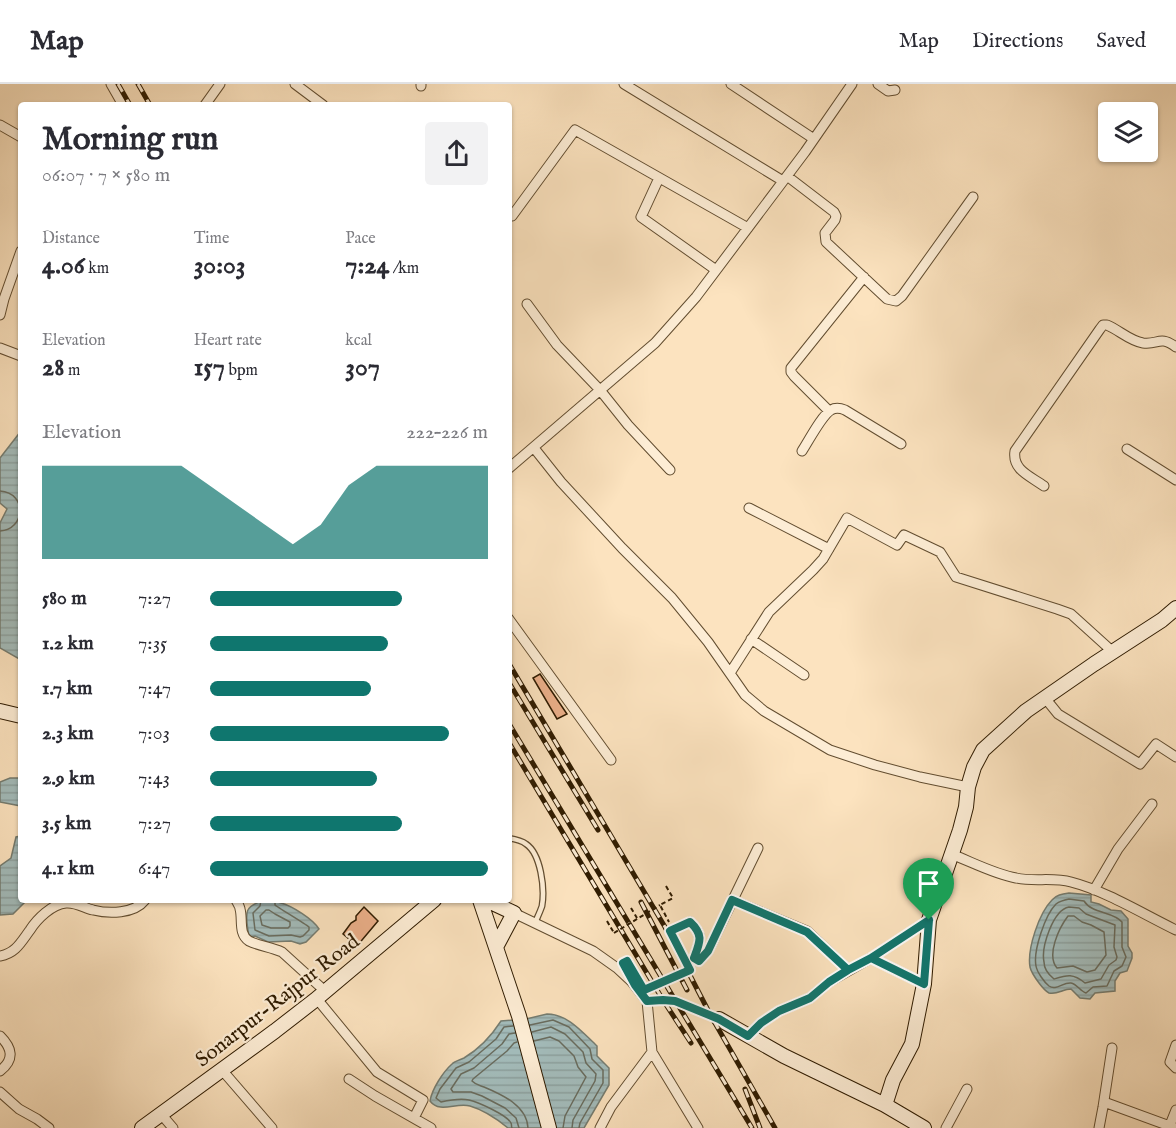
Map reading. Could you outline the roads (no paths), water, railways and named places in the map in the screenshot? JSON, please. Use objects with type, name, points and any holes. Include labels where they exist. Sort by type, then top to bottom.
[{"type":"main road","points":[[885,1105],[893,1080],[912,1044],[924,984],[929,920],[960,830],[974,767],[983,750],[1026,711],[1162,620],[1176,608]]},
{"type":"main road","points":[[0,711],[18,715]]},
{"type":"main road","name":"Sonarpur-Rajpur Road","points":[[142,1128],[222,1071],[321,995],[430,903]]},
{"type":"main road","points":[[481,903],[519,1016],[549,1128]]},
{"type":"main road","points":[[492,903],[514,913],[496,947]]},
{"type":"main road","points":[[719,1019],[784,1056],[885,1105],[924,1128]]},
{"type":"street","points":[[111,84],[121,102]]},
{"type":"street","points":[[207,102],[220,84]]},
{"type":"street","points":[[295,84],[319,102]]},
{"type":"street","points":[[624,84],[785,179],[834,212],[836,220],[825,233],[826,242],[887,299],[896,301],[903,296],[973,197]]},
{"type":"street","points":[[731,84],[814,139]]},
{"type":"street","points":[[512,466],[655,343],[677,320],[785,179],[852,84]]},
{"type":"street","points":[[878,84],[888,91],[895,90]]},
{"type":"street","points":[[0,125],[18,135]]},
{"type":"street","points":[[512,216],[575,130],[748,228]]},
{"type":"street","points":[[659,178],[641,217],[716,270]]},
{"type":"street","points":[[0,315],[2,299],[18,259]]},
{"type":"street","points":[[829,411],[794,376],[791,368],[864,277]]},
{"type":"street","points":[[527,304],[557,345],[670,470]]},
{"type":"street","points":[[1044,486],[1018,467],[1014,459],[1015,451],[1103,325],[1143,343],[1164,340],[1176,347]]},
{"type":"street","points":[[0,348],[18,355]]},
{"type":"street","points":[[802,452],[829,411],[838,408],[901,444]]},
{"type":"street","points":[[534,448],[561,482],[672,598],[708,642],[745,695],[764,711],[830,750],[875,765],[968,787]]},
{"type":"street","points":[[1127,449],[1176,480]]},
{"type":"street","points":[[749,508],[829,549]]},
{"type":"street","points":[[730,673],[769,612],[813,570],[829,549],[847,518],[897,545],[904,535],[940,552],[956,578],[1071,614],[1113,652]]},
{"type":"street","points":[[512,624],[611,760]]},
{"type":"street","points":[[752,639],[804,675]]},
{"type":"street","points":[[1045,698],[1058,714],[1140,764],[1156,744],[1176,757]]},
{"type":"street","points":[[1094,890],[1118,849],[1152,804]]},
{"type":"street","points":[[690,922],[698,929],[700,942],[694,958],[699,961],[708,951],[758,848]]},
{"type":"street","points":[[951,854],[1014,878],[1033,881],[1069,881],[1094,890],[1176,930]]},
{"type":"street","points":[[732,900],[807,932],[848,970]]},
{"type":"street","points":[[0,956],[15,951],[38,921],[58,906],[67,903],[101,911],[128,911],[135,909],[142,903]]},
{"type":"street","points":[[238,903],[242,932],[245,937],[288,956],[321,995],[376,1072],[423,1100],[414,1118]]},
{"type":"street","points":[[514,913],[593,951],[617,968],[635,985],[647,1001],[652,1052],[698,1128]]},
{"type":"street","points":[[748,1036],[761,1023],[779,1011],[810,998],[829,982],[929,920]]},
{"type":"street","points":[[871,958],[924,984]]},
{"type":"street","points":[[0,1035],[8,1043],[11,1052],[9,1061],[0,1071]]},
{"type":"street","points":[[1176,1045],[1170,1062],[1176,1068]]},
{"type":"street","points":[[1099,1128],[1112,1048]]},
{"type":"street","points":[[600,1128],[612,1107],[652,1052]]},
{"type":"street","points":[[222,1071],[272,1128]]},
{"type":"street","points":[[349,1079],[431,1128]]},
{"type":"street","points":[[946,1128],[967,1089]]},
{"type":"street","points":[[0,1092],[19,1109],[49,1128]]},
{"type":"street","points":[[1104,1102],[1173,1127],[1176,1110]]},
{"type":"street","points":[[161,1114],[173,1128]]},
{"type":"lane","points":[[512,838],[527,844],[536,857],[540,869],[543,897],[535,923]]},
{"type":"water","points":[[18,435],[18,658],[0,648],[0,523],[7,509],[0,503],[0,458]]},
{"type":"water","points":[[18,778],[18,805],[0,802],[0,782]]},
{"type":"water","points":[[18,837],[18,903],[24,903],[13,914],[0,915],[0,866],[11,858]]},
{"type":"water","points":[[1069,893],[1091,895],[1091,902],[1111,910],[1121,911],[1128,919],[1128,946],[1132,958],[1127,971],[1120,973],[1115,981],[1115,991],[1095,993],[1090,999],[1080,998],[1071,989],[1049,993],[1031,971],[1030,951],[1043,913],[1054,898]]},
{"type":"water","points":[[281,903],[312,921],[319,929],[306,942],[300,944],[291,941],[268,942],[255,936],[249,937],[246,917],[252,905]]},
{"type":"water","points":[[547,1014],[562,1017],[581,1030],[597,1046],[597,1056],[609,1068],[609,1085],[584,1128],[508,1128],[475,1108],[465,1105],[438,1107],[430,1101],[435,1086],[449,1067],[480,1046],[501,1021]]},
{"type":"railway","points":[[118,84],[128,102]]},
{"type":"railway","points":[[138,84],[148,102]]},
{"type":"railway","points":[[512,669],[665,927],[711,1016],[775,1128]]},
{"type":"railway","points":[[512,688],[598,830]]},
{"type":"railway","points":[[512,729],[752,1128]]},
{"type":"railway","points":[[512,748],[691,1043]]},
{"type":"railway","points":[[641,902],[687,990]]},
{"type":"railway","points":[[745,1089],[760,1128]]}]
